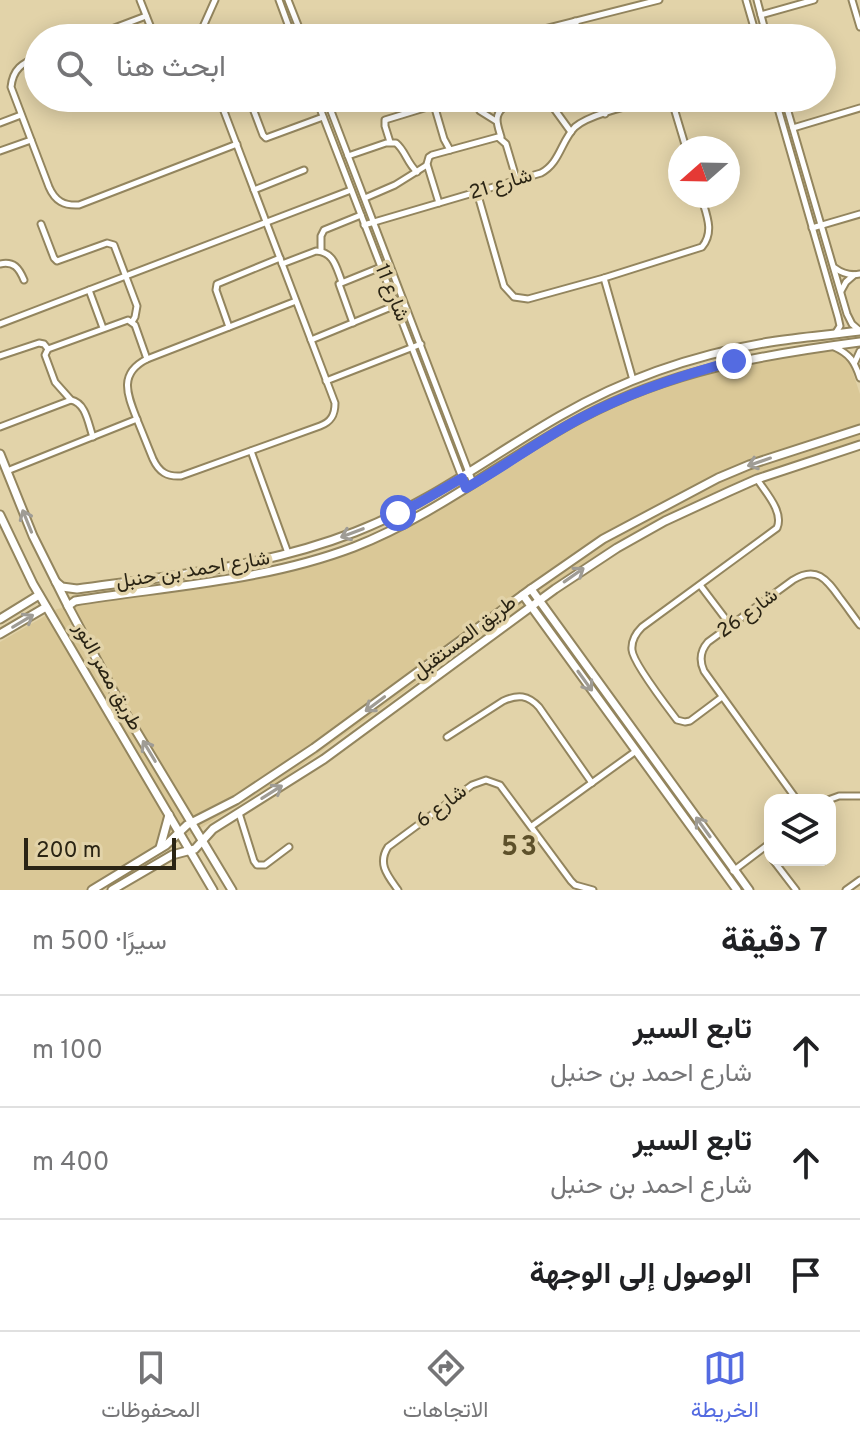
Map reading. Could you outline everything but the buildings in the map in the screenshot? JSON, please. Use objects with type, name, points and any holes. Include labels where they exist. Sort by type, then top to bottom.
[{"type":"street","points":[[140,0],[149,24]]},
{"type":"street","points":[[204,24],[215,0]]},
{"type":"street","points":[[279,0],[288,24]]},
{"type":"street","points":[[288,0],[297,24]]},
{"type":"street","points":[[567,24],[659,0]]},
{"type":"street","points":[[746,0],[753,24]]},
{"type":"street","points":[[757,0],[763,24]]},
{"type":"street","points":[[761,15],[814,0]]},
{"type":"street","points":[[852,0],[860,26]]},
{"type":"street","points":[[125,24],[146,16]]},
{"type":"street","points":[[24,62],[12,76],[11,87],[53,196],[60,202],[79,205],[237,144]]},
{"type":"street","points":[[793,128],[860,108]]},
{"type":"street","points":[[225,112],[335,403],[334,415],[326,424],[181,476],[164,473],[157,467],[129,398],[127,380],[132,370],[147,359],[296,301]]},
{"type":"street","points":[[255,112],[266,138],[323,117]]},
{"type":"street","name":"شارع 11","points":[[321,112],[454,458],[466,476]]},
{"type":"street","name":"شارع 11","points":[[332,112],[462,455],[470,486]]},
{"type":"street","points":[[390,142],[385,120],[406,112]]},
{"type":"street","points":[[436,112],[450,150]]},
{"type":"street","points":[[482,112],[496,121]]},
{"type":"street","points":[[499,112],[496,121],[517,181]]},
{"type":"street","points":[[556,112],[571,132],[583,121],[610,112]]},
{"type":"street","points":[[675,112],[682,136]]},
{"type":"street","points":[[779,112],[838,317],[840,326],[835,334]]},
{"type":"street","points":[[788,112],[847,314],[860,331]]},
{"type":"street","points":[[0,123],[21,115]]},
{"type":"street","name":"شارع 21","points":[[364,225],[541,173],[552,165],[571,132]]},
{"type":"street","points":[[365,198],[417,172],[432,155],[495,137],[502,138]]},
{"type":"street","points":[[0,151],[31,140]]},
{"type":"street","points":[[348,156],[390,142],[396,143],[417,172]]},
{"type":"street","points":[[427,164],[439,203]]},
{"type":"street","points":[[254,190],[304,170]]},
{"type":"street","points":[[0,324],[351,190]]},
{"type":"street","points":[[477,192],[504,286],[514,297],[528,299],[702,247],[710,232],[704,208]]},
{"type":"street","points":[[812,228],[860,214]]},
{"type":"street","points":[[321,251],[324,230],[361,215]]},
{"type":"street","points":[[41,224],[55,260],[111,243],[117,248],[137,306],[132,322]]},
{"type":"street","points":[[229,327],[216,290],[217,284],[316,251],[331,256],[342,282]]},
{"type":"street","points":[[0,264],[14,264],[24,280]]},
{"type":"street","points":[[353,323],[339,284],[381,267]]},
{"type":"street","points":[[834,267],[841,272],[857,275]]},
{"type":"street","points":[[841,292],[846,282],[857,275]]},
{"type":"street","points":[[604,278],[633,380]]},
{"type":"street","points":[[89,290],[103,328]]},
{"type":"street","points":[[311,340],[396,305]]},
{"type":"street","points":[[838,317],[847,314]]},
{"type":"street","points":[[71,400],[52,378],[45,355],[48,349],[123,320],[135,325],[147,359]]},
{"type":"street","name":"شارع احمد بن حنبل","points":[[56,582],[62,587],[77,589],[228,568],[333,540],[417,504],[559,416],[633,380],[702,357],[772,342],[860,331]]},
{"type":"street","points":[[772,342],[774,354]]},
{"type":"street","name":"شارع احمد بن حنبل","points":[[68,606],[79,601],[273,571],[354,547],[430,510],[546,438],[618,399],[695,371],[774,354],[860,342]]},
{"type":"street","points":[[0,356],[33,343],[44,344],[48,349]]},
{"type":"street","points":[[326,381],[421,344]]},
{"type":"street","points":[[831,346],[844,351],[855,363],[860,378]]},
{"type":"street","points":[[855,363],[860,351]]},
{"type":"street","points":[[0,427],[75,400],[82,405],[93,437]]},
{"type":"street","points":[[7,471],[137,419]]},
{"type":"street","name":"طريق المستقبل","points":[[92,890],[159,850],[192,823],[236,800],[353,721],[603,539],[670,502],[749,465],[860,429]]},
{"type":"street","points":[[807,445],[812,460]]},
{"type":"street","name":"طريق المستقبل","points":[[112,890],[164,859],[200,846],[213,829],[324,759],[578,572],[637,536],[757,479],[860,445]]},
{"type":"street","points":[[251,451],[288,554]]},
{"type":"street","name":"طريق مصر النور","points":[[0,454],[33,536],[68,606],[123,709],[203,841],[228,889]]},
{"type":"street","points":[[454,458],[462,455]]},
{"type":"street","points":[[722,697],[690,721],[675,718],[632,653],[633,640],[639,630],[773,532],[780,516],[757,479]]},
{"type":"street","name":"طريق مصر النور","points":[[0,515],[39,595],[213,890]]},
{"type":"street","name":"شارع 26","points":[[793,794],[704,671],[702,651],[708,642],[798,577],[809,574],[827,579],[859,621]]},
{"type":"street","points":[[700,585],[731,626]]},
{"type":"street","points":[[531,589],[749,890]]},
{"type":"street","points":[[0,619],[39,595]]},
{"type":"street","points":[[523,595],[737,890]]},
{"type":"street","points":[[0,634],[46,607]]},
{"type":"street","points":[[447,737],[512,696],[522,696],[539,707],[592,783]]},
{"type":"street","points":[[532,826],[636,751]]},
{"type":"street","points":[[646,765],[654,759]]},
{"type":"street","name":"شارع 6","points":[[398,890],[384,868],[384,853],[388,847],[478,781],[493,781],[500,785],[571,881],[593,890]]},
{"type":"street","points":[[158,796],[171,787]]},
{"type":"street","points":[[836,797],[860,796]]},
{"type":"street","points":[[216,812],[222,823]]},
{"type":"street","points":[[239,813],[257,865],[265,865],[289,847]]},
{"type":"street","points":[[164,859],[159,850],[169,815]]},
{"type":"street","points":[[727,876],[764,848]]},
{"type":"street","points":[[777,866],[796,890]]},
{"type":"street","points":[[846,890],[860,880]]},
{"type":"shaded area","points":[[843,343],[860,394],[860,439],[746,478],[678,509],[619,541],[562,578],[287,776],[98,890],[0,890],[0,642],[57,609],[272,569],[353,545],[392,528],[511,459],[656,382]]},
{"type":"district","name":"53","points":[[520,848]]},
{"type":"route","points":[[398,513],[462,478],[466,488],[546,438],[618,399],[695,371],[734,361]]}]
